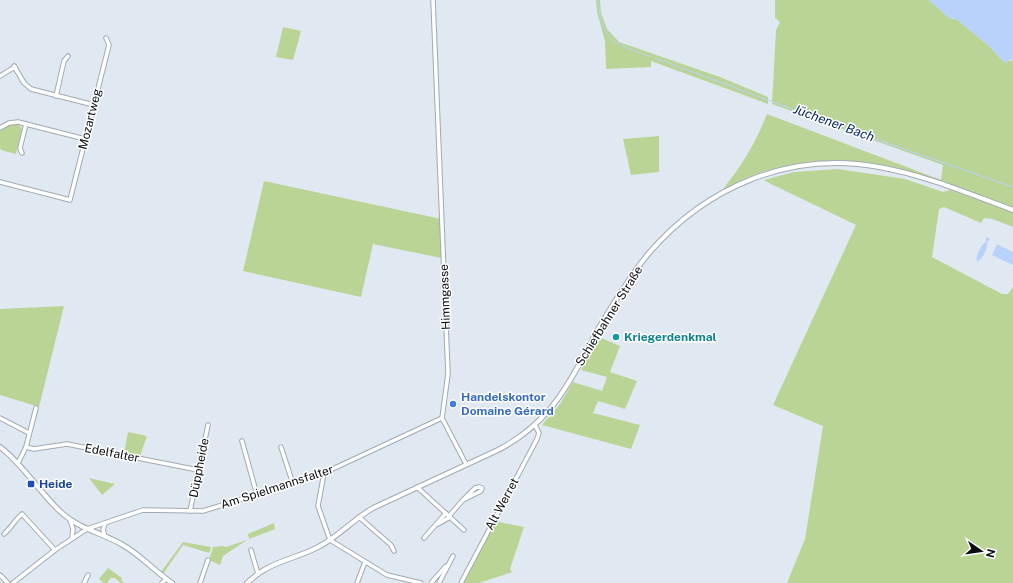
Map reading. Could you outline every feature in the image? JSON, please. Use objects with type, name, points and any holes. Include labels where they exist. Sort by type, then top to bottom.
[{"type":"street","name":"Himmgasse","points":[[433,0],[448,378],[442,418]]},
{"type":"street","name":"Mozartweg","points":[[0,182],[70,200],[109,45],[106,38]]},
{"type":"street","points":[[56,96],[64,61],[68,56]]},
{"type":"street","points":[[0,76],[14,66],[24,83],[35,91],[94,105]]},
{"type":"street","points":[[0,128],[11,122],[26,124],[86,139]]},
{"type":"street","points":[[22,153],[20,148],[26,124]]},
{"type":"street","name":"Schiefbahner Straße","points":[[247,583],[269,567],[316,549],[373,508],[513,442],[535,425],[559,398],[622,291],[648,255],[686,216],[729,188],[772,172],[798,166],[857,164],[880,167],[912,175],[1013,210]]},
{"type":"street","points":[[18,463],[26,447],[36,408]]},
{"type":"street","points":[[0,418],[29,433]]},
{"type":"street","points":[[442,418],[466,464]]},
{"type":"street","name":"Am Spielmannsfalter","points":[[87,529],[146,510],[208,510],[293,484],[324,473],[442,418]]},
{"type":"street","name":"Düppheide","points":[[190,511],[208,425]]},
{"type":"street","name":"Alt Werret","points":[[461,583],[537,439],[539,433],[535,425]]},
{"type":"street","points":[[242,441],[257,495]]},
{"type":"street","name":"Edelfalter","points":[[26,447],[34,449],[67,444],[198,470]]},
{"type":"street","points":[[0,447],[18,463],[57,509],[70,520],[128,548],[172,583]]},
{"type":"street","points":[[281,447],[293,484]]},
{"type":"street","points":[[324,473],[318,506],[330,540],[387,576],[421,583]]},
{"type":"street","points":[[417,487],[464,530]]},
{"type":"street","points":[[424,538],[463,500],[476,488],[482,488],[481,491],[463,500]]},
{"type":"street","points":[[4,534],[14,521],[22,514],[55,550]]},
{"type":"street","points":[[359,517],[390,545],[394,551]]},
{"type":"street","points":[[70,520],[73,529],[72,538]]},
{"type":"street","points":[[105,524],[102,530],[105,536]]},
{"type":"street","points":[[14,583],[55,550],[87,529]]},
{"type":"street","points":[[251,550],[258,574]]},
{"type":"street","points":[[439,583],[453,556]]},
{"type":"street","points":[[198,583],[202,577],[208,560]]},
{"type":"street","points":[[431,583],[450,561]]},
{"type":"street","points":[[357,583],[365,562]]},
{"type":"street","points":[[0,575],[8,583]]},
{"type":"street","points":[[84,583],[88,575]]},
{"type":"street","points":[[162,583],[166,579]]},
{"type":"green space","points":[[596,0],[600,0],[601,13],[607,29],[619,42],[720,77],[768,97],[768,104],[651,61],[651,67],[606,69],[605,41],[597,12]]},
{"type":"green space","points":[[775,0],[929,0],[949,18],[956,19],[988,45],[1004,62],[1013,60],[1013,208],[943,183],[943,181],[940,182],[894,167],[862,162],[812,162],[779,167],[748,177],[723,189],[737,171],[748,153],[767,114],[941,180],[943,165],[772,104],[776,30],[780,22],[775,18]]},
{"type":"green space","points":[[283,27],[301,31],[293,60],[276,57]]},
{"type":"green space","points":[[11,124],[19,125],[22,129],[16,154],[1,150],[0,148],[0,130]]},
{"type":"green space","points":[[659,136],[659,172],[631,175],[623,139]]},
{"type":"green space","points":[[838,169],[905,179],[943,192],[950,190],[1013,212],[1013,227],[992,219],[984,218],[981,223],[944,207],[939,209],[932,257],[1002,294],[1008,294],[1013,287],[1013,583],[787,583],[805,539],[823,426],[773,405],[856,225],[764,180],[794,172]]},
{"type":"green space","points":[[264,181],[441,219],[441,258],[373,244],[361,297],[243,271]]},
{"type":"green space","points":[[64,306],[39,407],[0,395],[0,309]]},
{"type":"green space","points":[[601,338],[620,346],[610,372],[637,381],[625,409],[598,401],[593,413],[640,425],[631,449],[542,425],[560,404],[573,382],[602,391],[607,377],[581,370],[593,347]]},
{"type":"green space","points":[[128,432],[147,436],[140,456],[124,454]]},
{"type":"green space","points":[[89,478],[115,484],[102,495]]},
{"type":"green space","points":[[494,521],[524,527],[510,569],[512,572],[479,583],[461,583]]},
{"type":"green space","points":[[274,523],[275,529],[249,539],[248,534]]},
{"type":"green space","points":[[247,540],[223,556],[220,565],[209,560],[213,547],[226,547]]},
{"type":"green space","points":[[183,542],[211,547],[209,553],[183,545],[163,574],[161,572]]},
{"type":"green space","points":[[108,568],[122,578],[121,580],[124,583],[121,583],[115,578],[111,578],[107,583],[104,583],[99,579]]},
{"type":"water","points":[[929,0],[1013,0],[1013,60],[1011,59],[1006,63],[1004,62],[988,45],[956,19],[949,18]]},
{"type":"water","points":[[986,237],[990,239],[987,242],[987,247],[983,256],[978,261],[976,260],[977,255],[981,247],[986,242]]},
{"type":"water","points":[[997,244],[1013,252],[1013,265],[992,255]]},
{"type":"waterway","name":"Jüchener Bach","points":[[598,0],[602,24],[611,38],[626,48],[649,56]]},
{"type":"waterway","name":"Jüchener Bach","points":[[655,58],[841,127],[1013,187]]},
{"type":"place","name":"Kriegerdenkmal","points":[[616,337]]},
{"type":"place","name":"Handelskontor Domaine Gérard","points":[[453,404]]},
{"type":"place","name":"Heide","points":[[31,484]]}]
